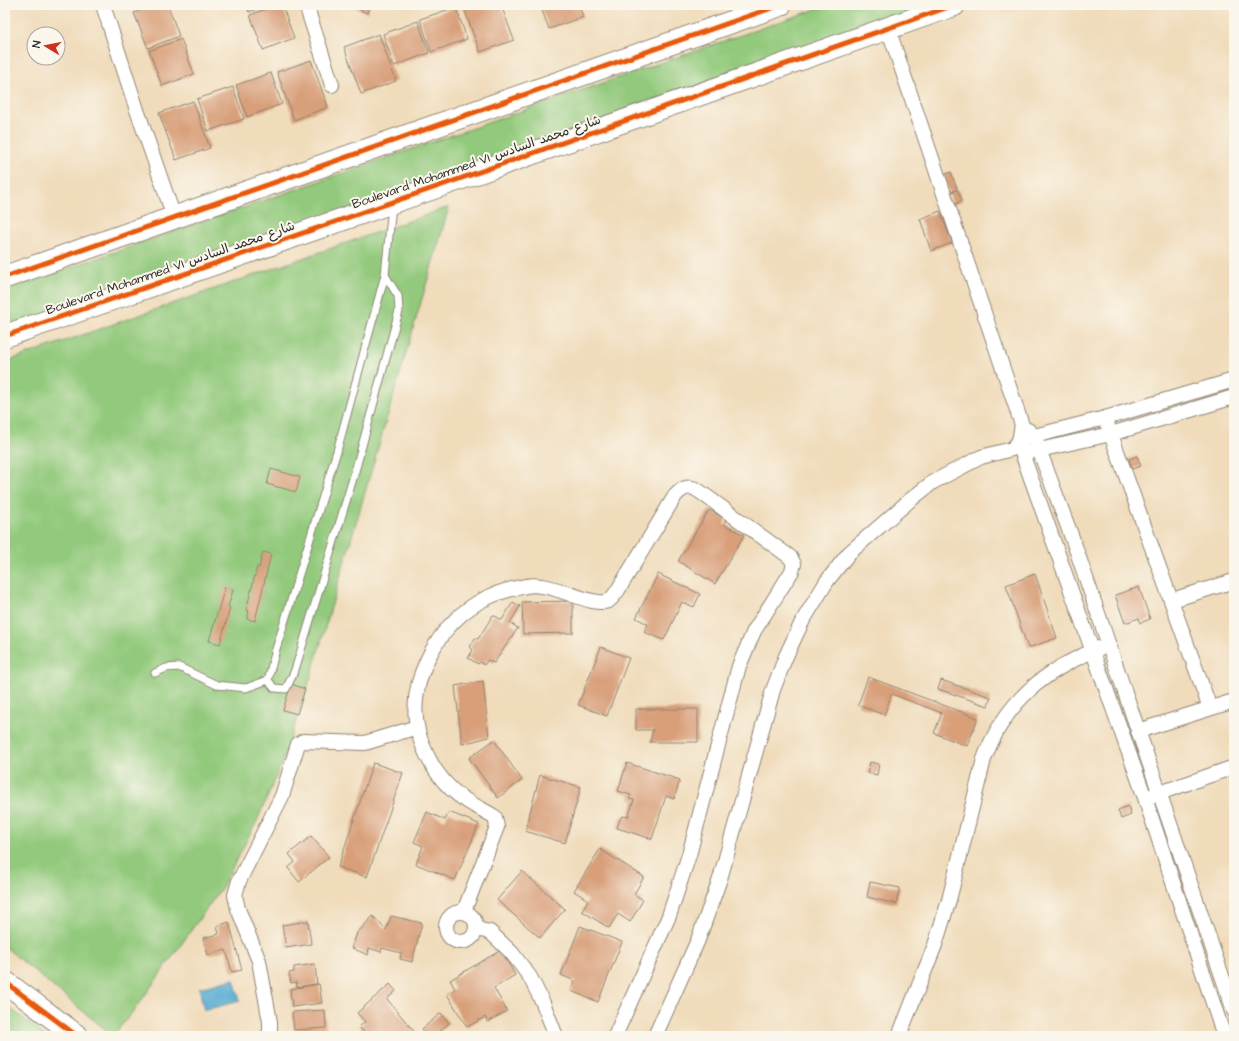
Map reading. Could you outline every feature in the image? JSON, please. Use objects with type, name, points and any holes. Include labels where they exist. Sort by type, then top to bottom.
[{"type":"main road","points":[[5,277],[780,5]]},
{"type":"main road","name":"Boulevard Mohammed VI شارع محمد السادس","points":[[5,336],[954,5]]},
{"type":"main road","points":[[5,982],[76,1036]]},
{"type":"street","points":[[103,5],[136,110],[174,217]]},
{"type":"street","points":[[306,5],[332,85]]},
{"type":"street","points":[[888,28],[1022,425],[1018,448],[1093,651],[1145,798],[1224,1036]]},
{"type":"street","points":[[1018,448],[1034,436],[1105,418],[1234,380]]},
{"type":"street","points":[[655,1036],[695,947],[720,879],[773,690],[802,622],[827,581],[850,553],[933,482],[981,457],[1018,448],[1039,450],[1111,434],[1234,397]]},
{"type":"street","points":[[1105,418],[1210,708]]},
{"type":"street","points":[[1022,425],[1034,436],[1074,543],[1234,1011]]},
{"type":"street","points":[[464,911],[497,827],[497,821],[495,817],[462,797],[444,782],[423,748],[417,727],[416,707],[425,662],[435,645],[449,627],[463,613],[489,596],[528,585],[570,592],[592,601],[602,602],[610,600],[618,590],[675,496],[686,487],[692,487],[790,557],[794,564],[792,571],[758,625],[739,666],[689,855],[669,916],[615,1036]]},
{"type":"street","points":[[1172,600],[1234,581]]},
{"type":"street","points":[[899,1036],[935,945],[990,740],[1010,709],[1023,695],[1057,669],[1108,645]]},
{"type":"street","points":[[1138,731],[1234,701]]},
{"type":"street","points":[[267,1036],[270,1034],[270,1022],[259,961],[238,909],[235,895],[239,881],[282,796],[298,744],[303,742],[365,743],[417,727]]},
{"type":"street","points":[[1145,798],[1234,767]]},
{"type":"street","points":[[464,911],[471,915],[475,921],[476,929],[473,936],[466,941],[458,942],[451,938],[446,932],[446,924],[449,916],[456,912],[464,911]]},
{"type":"street","points":[[476,929],[490,932],[512,953],[530,977],[543,1003],[556,1036]]},
{"type":"lane","points":[[268,680],[337,451],[385,275],[392,202]]},
{"type":"lane","points":[[268,680],[274,688],[286,689],[295,670],[354,475],[399,311],[398,296],[385,275]]},
{"type":"lane","points":[[155,673],[166,668],[180,667],[217,685],[246,688],[268,680]]},
{"type":"green space","points":[[828,5],[933,5],[5,329],[5,290]]},
{"type":"green space","points":[[449,207],[310,679],[282,763],[257,821],[222,887],[138,1005],[113,1036],[5,947],[5,362]]},
{"type":"green space","points":[[5,1004],[45,1036],[5,1036]]},
{"type":"water","points":[[234,979],[240,1001],[204,1010],[199,988]]},
{"type":"building","points":[[155,5],[168,5],[179,36],[148,48],[134,13]]},
{"type":"building","points":[[246,5],[267,5],[249,12]]},
{"type":"building","points":[[276,5],[282,5],[294,38],[263,50],[250,15]]},
{"type":"building","points":[[350,5],[370,5],[367,13]]},
{"type":"building","points":[[501,5],[514,40],[480,52],[463,6]]},
{"type":"building","points":[[540,5],[579,5],[583,17],[549,29]]},
{"type":"building","points":[[456,7],[467,39],[431,52],[420,19]]},
{"type":"building","points":[[418,21],[429,53],[394,66],[383,34]]},
{"type":"building","points":[[379,34],[396,81],[361,94],[344,47]]},
{"type":"building","points":[[181,39],[194,74],[162,86],[149,51]]},
{"type":"building","points":[[311,60],[328,107],[294,120],[277,72]]},
{"type":"building","points":[[271,73],[282,104],[247,117],[236,85]]},
{"type":"building","points":[[233,87],[244,119],[208,131],[197,99]]},
{"type":"building","points":[[193,101],[210,148],[176,160],[159,113]]},
{"type":"building","points":[[951,172],[957,189],[949,192],[943,175]]},
{"type":"building","points":[[958,190],[962,201],[953,205],[949,193]]},
{"type":"building","points":[[940,211],[952,243],[931,251],[920,219]]},
{"type":"building","points":[[1137,456],[1141,466],[1132,469],[1129,459]]},
{"type":"building","points":[[271,469],[300,477],[296,492],[267,484]]},
{"type":"building","points":[[709,510],[726,519],[724,524],[744,535],[715,584],[678,561]]},
{"type":"building","points":[[263,552],[271,554],[255,621],[247,619],[249,611],[246,611],[257,567],[259,568]]},
{"type":"building","points":[[658,574],[700,594],[694,607],[682,602],[664,640],[644,632],[648,624],[636,618]]},
{"type":"building","points":[[1035,574],[1057,638],[1028,648],[1006,585]]},
{"type":"building","points":[[225,587],[233,590],[228,607],[230,608],[220,644],[209,641]]},
{"type":"building","points":[[1139,587],[1150,619],[1140,623],[1139,618],[1125,623],[1115,595]]},
{"type":"building","points":[[573,601],[573,633],[523,634],[522,602]]},
{"type":"building","points":[[513,602],[520,606],[510,623],[518,628],[494,663],[488,660],[484,665],[480,662],[478,664],[468,658],[473,650],[470,647],[475,638],[478,639],[493,615],[502,620]]},
{"type":"building","points":[[601,647],[629,658],[607,716],[578,705]]},
{"type":"building","points":[[868,677],[978,718],[967,746],[934,733],[942,713],[892,694],[884,715],[858,705]]},
{"type":"building","points":[[941,680],[991,697],[988,706],[938,689]]},
{"type":"building","points":[[483,681],[489,737],[462,744],[455,686]]},
{"type":"building","points":[[291,684],[305,689],[297,714],[283,710]]},
{"type":"building","points":[[636,709],[698,709],[698,742],[650,742],[653,730],[636,730]]},
{"type":"building","points":[[494,740],[522,780],[498,798],[469,758]]},
{"type":"building","points":[[870,762],[879,764],[877,775],[867,773]]},
{"type":"building","points":[[373,763],[403,773],[367,877],[338,867]]},
{"type":"building","points":[[627,763],[680,780],[674,799],[666,796],[652,839],[617,828],[620,819],[623,816],[628,817],[634,800],[629,799],[631,795],[618,791]]},
{"type":"building","points":[[540,775],[581,787],[565,843],[525,831]]},
{"type":"building","points":[[1128,806],[1131,815],[1121,819],[1118,810]]},
{"type":"building","points":[[427,812],[445,820],[449,812],[479,824],[455,880],[416,864],[423,846],[414,842]]},
{"type":"building","points":[[311,836],[329,857],[299,882],[288,868],[295,862],[289,854]]},
{"type":"building","points":[[600,849],[644,877],[634,894],[643,900],[630,922],[618,914],[609,928],[582,911],[588,900],[574,891]]},
{"type":"building","points":[[522,871],[565,909],[540,938],[497,900]]},
{"type":"building","points":[[870,882],[900,888],[896,904],[867,897]]},
{"type":"building","points":[[373,916],[386,930],[391,916],[422,923],[412,962],[400,959],[401,953],[382,948],[381,952],[369,948],[368,955],[352,948],[357,933]]},
{"type":"building","points":[[308,921],[311,944],[286,948],[282,925]]},
{"type":"building","points":[[229,922],[242,970],[232,972],[226,950],[208,955],[203,938],[219,934],[217,926]]},
{"type":"building","points":[[580,926],[622,942],[598,1002],[571,991],[575,981],[561,975]]},
{"type":"building","points":[[501,950],[515,975],[494,988],[507,1011],[488,1022],[485,1017],[467,1027],[447,994],[455,989],[450,980]]},
{"type":"building","points":[[315,964],[317,984],[297,987],[296,982],[291,983],[289,973],[294,972],[294,967]]},
{"type":"building","points":[[319,984],[322,1003],[292,1007],[290,989]]},
{"type":"building","points":[[390,984],[396,991],[387,999],[417,1035],[416,1036],[373,1036],[369,1031],[366,1034],[359,1027],[365,1022],[357,1013]]},
{"type":"building","points":[[325,1010],[326,1028],[294,1030],[292,1012]]},
{"type":"building","points":[[441,1013],[449,1023],[435,1036],[432,1033],[428,1036],[422,1029]]},
{"type":"cycle path","points":[[5,277],[780,5]]},
{"type":"cycle path","points":[[5,336],[442,185],[954,5]]},
{"type":"cycle path","points":[[5,982],[77,1036]]}]
